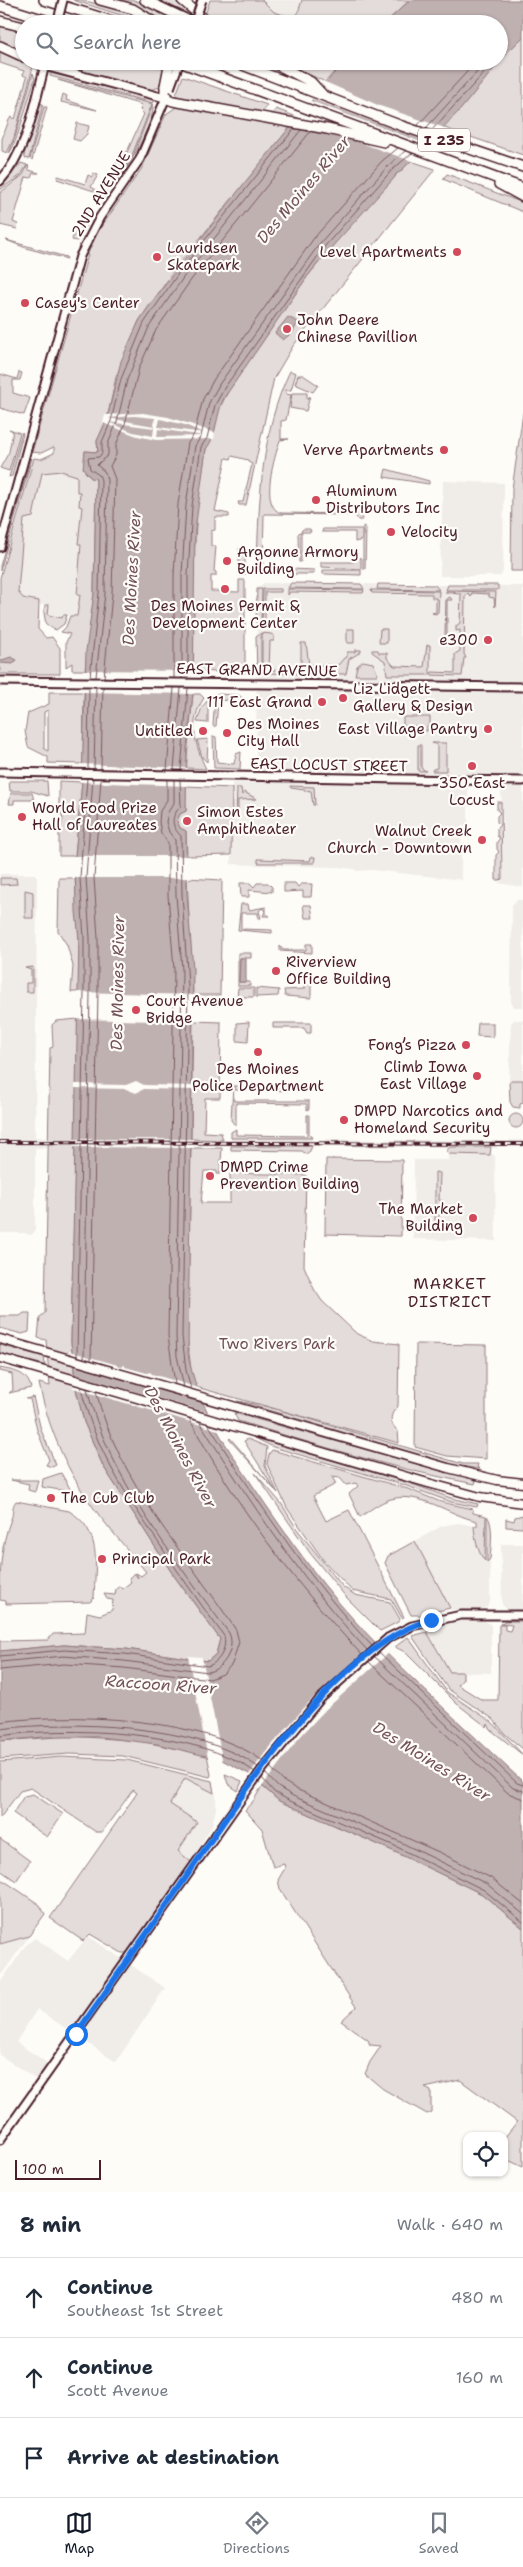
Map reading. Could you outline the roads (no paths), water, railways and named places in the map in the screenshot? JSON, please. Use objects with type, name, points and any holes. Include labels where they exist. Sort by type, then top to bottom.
[{"type":"highway","points":[[44,0],[93,15]]},
{"type":"highway","points":[[100,0],[133,9],[143,15]]},
{"type":"highway","points":[[145,0],[176,15]]},
{"type":"highway","points":[[182,0],[200,15]]},
{"type":"highway","points":[[0,6],[28,15]]},
{"type":"highway","points":[[0,22],[15,25]]},
{"type":"highway","points":[[0,46],[15,53]]},
{"type":"highway","points":[[169,70],[165,98],[414,148]]},
{"type":"highway","points":[[193,70],[226,79]]},
{"type":"highway","name":"I 235","points":[[202,70],[523,188]]},
{"type":"highway","name":"I 235","points":[[256,70],[325,97],[523,167]]},
{"type":"highway","points":[[288,70],[311,82],[325,97]]},
{"type":"highway","points":[[472,170],[523,197]]},
{"type":"main road","points":[[60,15],[64,0]]},
{"type":"main road","points":[[198,15],[202,0]]},
{"type":"main road","points":[[0,180],[12,166],[21,148],[44,70]]},
{"type":"main road","points":[[67,70],[165,98]]},
{"type":"main road","points":[[168,87],[175,70]]},
{"type":"main road","name":"2ND AVENUE","points":[[0,547],[3,526],[80,256],[100,217],[140,159],[165,98]]},
{"type":"main road","name":"EAST GRAND AVENUE","points":[[0,681],[523,687]]},
{"type":"main road","name":"EAST LOCUST STREET","points":[[0,772],[188,777],[523,781]]},
{"type":"main road","points":[[0,1340],[461,1472],[523,1483]]},
{"type":"main road","points":[[0,1358],[450,1489],[523,1503]]},
{"type":"main road","points":[[0,2140],[249,1788],[290,1733],[320,1699],[388,1638],[412,1626],[450,1616],[523,1615]]},
{"type":"water","points":[[410,0],[523,0],[523,37],[508,52],[508,15],[394,15]]},
{"type":"water","points":[[337,70],[493,70],[461,109],[396,174],[329,250],[307,277],[224,398],[210,444],[206,449],[195,530],[193,694],[187,747],[186,811],[180,814],[177,821],[180,828],[186,831],[187,894],[193,969],[188,1354],[197,1389],[212,1422],[241,1468],[324,1585],[374,1641],[523,1782],[523,1928],[482,1894],[393,1851],[279,1801],[249,1774],[222,1760],[157,1744],[100,1737],[43,1737],[0,1741],[0,1651],[64,1645],[126,1649],[208,1661],[216,1654],[220,1639],[172,1573],[103,1466],[84,1422],[76,1389],[71,1342],[79,939],[76,912],[75,856],[82,782],[86,651],[94,593],[96,479],[91,478],[83,468],[85,451],[98,452],[97,441],[107,419],[121,361],[139,321],[246,181]]},
{"type":"water","points":[[288,317],[298,322],[293,332],[283,340],[275,333]]},
{"type":"water","points":[[11,657],[17,660],[13,664],[0,663],[2,660]]},
{"type":"water","points":[[240,958],[246,958],[246,982],[239,982]]},
{"type":"railway","points":[[0,1142],[523,1144]]},
{"type":"place","name":"Level Apartments","points":[[457,252]]},
{"type":"place","name":"Lauridsen Skatepark","points":[[157,257]]},
{"type":"place","name":"Casey's Center","points":[[25,303]]},
{"type":"place","name":"John Deere Chinese Pavillion","points":[[287,329]]},
{"type":"place","name":"Verve Apartments","points":[[444,450]]},
{"type":"place","name":"Aluminum Distributors Inc","points":[[316,500]]},
{"type":"place","name":"Velocity","points":[[391,532]]},
{"type":"place","name":"Argonne Armory Building","points":[[227,561]]},
{"type":"place","name":"Des Moines Permit & Development Center","points":[[225,589]]},
{"type":"place","name":"e300","points":[[488,640]]},
{"type":"place","name":"Liz Lidgett Gallery & Design","points":[[343,698]]},
{"type":"place","name":"111 East Grand","points":[[322,702]]},
{"type":"place","name":"East Village Pantry","points":[[488,729]]},
{"type":"place","name":"Untitled","points":[[203,731]]},
{"type":"place","name":"Des Moines City Hall","points":[[227,733]]},
{"type":"place","name":"350 East Locust","points":[[472,766]]},
{"type":"place","name":"World Food Prize Hall of Laureates","points":[[22,817]]},
{"type":"place","name":"Simon Estes Amphitheater","points":[[187,821]]},
{"type":"place","name":"Walnut Creek Church - Downtown","points":[[482,840]]},
{"type":"place","name":"Riverview Office Building","points":[[276,971]]},
{"type":"place","name":"Court Avenue Bridge","points":[[136,1010]]},
{"type":"place","name":"Fong’s Pizza","points":[[466,1045]]},
{"type":"place","name":"Des Moines Police Department","points":[[258,1052]]},
{"type":"place","name":"Climb Iowa East Village","points":[[477,1076]]},
{"type":"place","name":"DMPD Narcotics and Homeland Security","points":[[344,1120]]},
{"type":"place","name":"DMPD Crime Prevention Building","points":[[210,1176]]},
{"type":"place","name":"The Market Building","points":[[473,1218]]},
{"type":"place","name":"The Cub Club","points":[[51,1498]]},
{"type":"place","name":"Principal Park","points":[[102,1559]]},
{"type":"district","name":"MARKET DISTRICT","points":[[450,1292]]},
{"type":"water label","name":"Des Moines River","points":[[303,189]]},
{"type":"water label","name":"Des Moines River","points":[[131,578]]},
{"type":"water label","name":"Des Moines River","points":[[117,983]]},
{"type":"water label","name":"Des Moines River","points":[[181,1447]]},
{"type":"water label","name":"Raccoon River","points":[[161,1684]]},
{"type":"water label","name":"Des Moines River","points":[[432,1761]]},
{"type":"park label","name":"Two Rivers Park","points":[[277,1344]]}]
